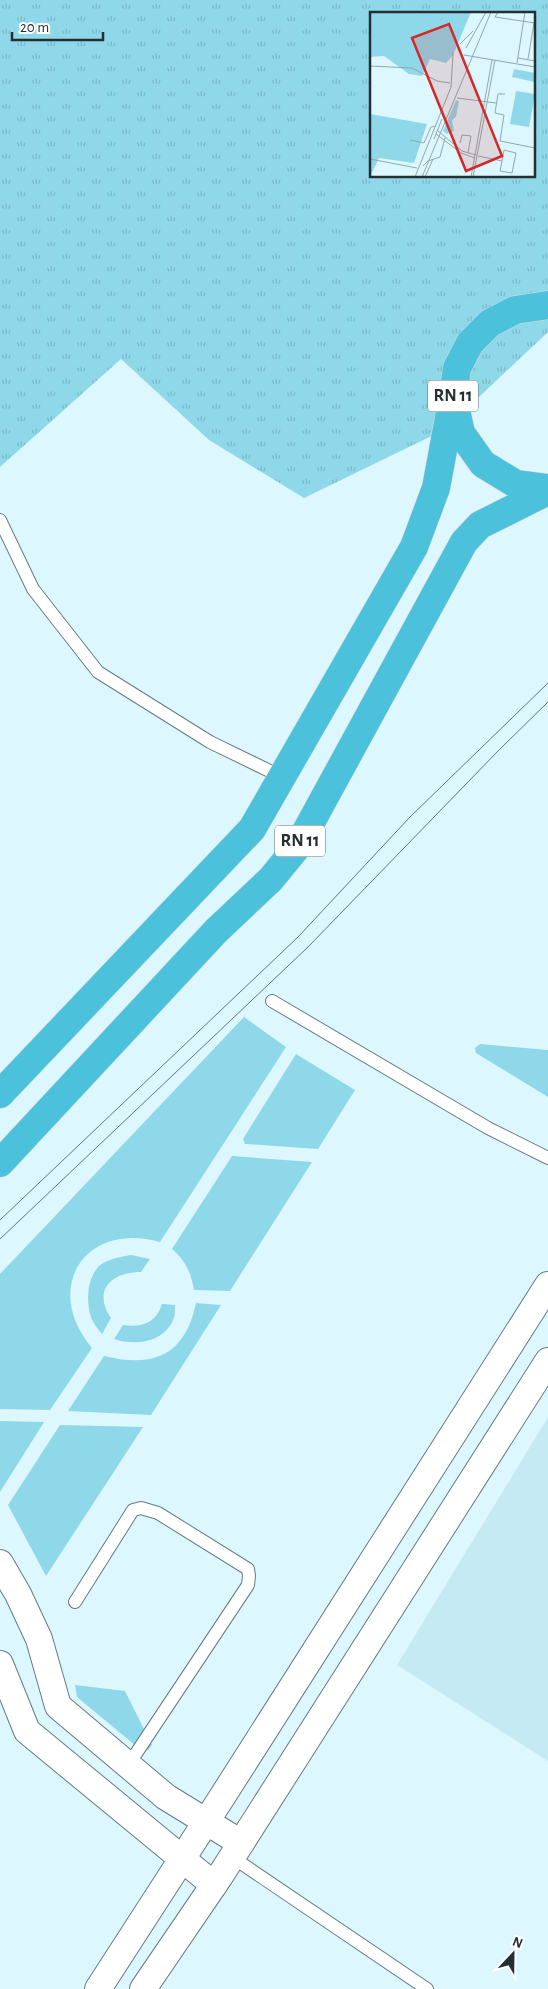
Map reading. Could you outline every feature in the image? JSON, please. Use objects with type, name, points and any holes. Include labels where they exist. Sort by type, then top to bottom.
[{"type":"highway","name":"RN 11","points":[[0,1094],[252,829],[414,547],[436,488],[457,368],[470,343],[490,323],[515,310],[548,305]]},
{"type":"highway","name":"RN 11","points":[[453,396],[461,434],[483,464],[516,484],[548,490]]},
{"type":"highway","name":"RN 11","points":[[0,1163],[216,932],[271,880],[298,846],[464,542],[480,525],[548,490]]},
{"type":"street","points":[[98,1989],[548,1285]]},
{"type":"street","points":[[143,1989],[214,1885],[548,1361]]},
{"type":"street","points":[[0,1563],[18,1594],[39,1639],[58,1706],[166,1797],[206,1822],[236,1850]]},
{"type":"street","points":[[0,1664],[28,1731],[214,1885]]},
{"type":"lane","points":[[0,520],[33,589],[98,672],[210,742],[282,777]]},
{"type":"lane","points":[[272,1001],[488,1128],[548,1158]]},
{"type":"lane","points":[[75,1602],[133,1510],[141,1508],[158,1513],[248,1569],[248,1585],[129,1764]]},
{"type":"lane","points":[[236,1850],[427,1989]]},
{"type":"shaded area","points":[[548,1417],[548,1761],[397,1665]]},
{"type":"green space","points":[[0,0],[548,0],[548,332],[444,430],[304,498],[209,440],[121,359],[0,467]]},
{"type":"green space","points":[[244,1017],[286,1047],[160,1242],[133,1238],[110,1241],[92,1251],[79,1265],[72,1283],[71,1304],[77,1326],[92,1348],[50,1410],[0,1409],[0,1274]]},
{"type":"green space","points":[[480,1044],[548,1050],[548,1097],[476,1053],[475,1048]]},
{"type":"green space","points":[[296,1054],[355,1090],[318,1149],[245,1144],[243,1139]]},
{"type":"green space","points":[[232,1156],[312,1162],[230,1291],[194,1290],[187,1268],[172,1249]]},
{"type":"green space","points":[[131,1255],[150,1259],[141,1272],[121,1275],[108,1284],[104,1291],[104,1299],[111,1318],[102,1334],[89,1311],[88,1291],[94,1272],[105,1262]]},
{"type":"green space","points":[[196,1303],[221,1305],[151,1415],[68,1411],[104,1356],[138,1360],[164,1354],[175,1346],[184,1335],[191,1321]]},
{"type":"green space","points":[[162,1304],[175,1305],[173,1320],[163,1334],[148,1341],[139,1342],[114,1339],[123,1325],[142,1325],[152,1320]]},
{"type":"green space","points":[[0,1421],[44,1422],[0,1492]]},
{"type":"green space","points":[[60,1425],[143,1427],[46,1576],[8,1505]]},
{"type":"green space","points":[[75,1685],[125,1691],[152,1745],[148,1750],[142,1751],[77,1697]]},
{"type":"tram line","points":[[0,1220],[298,937],[410,817],[548,683]]},
{"type":"tram line","points":[[0,1239],[308,947],[548,702]]}]
